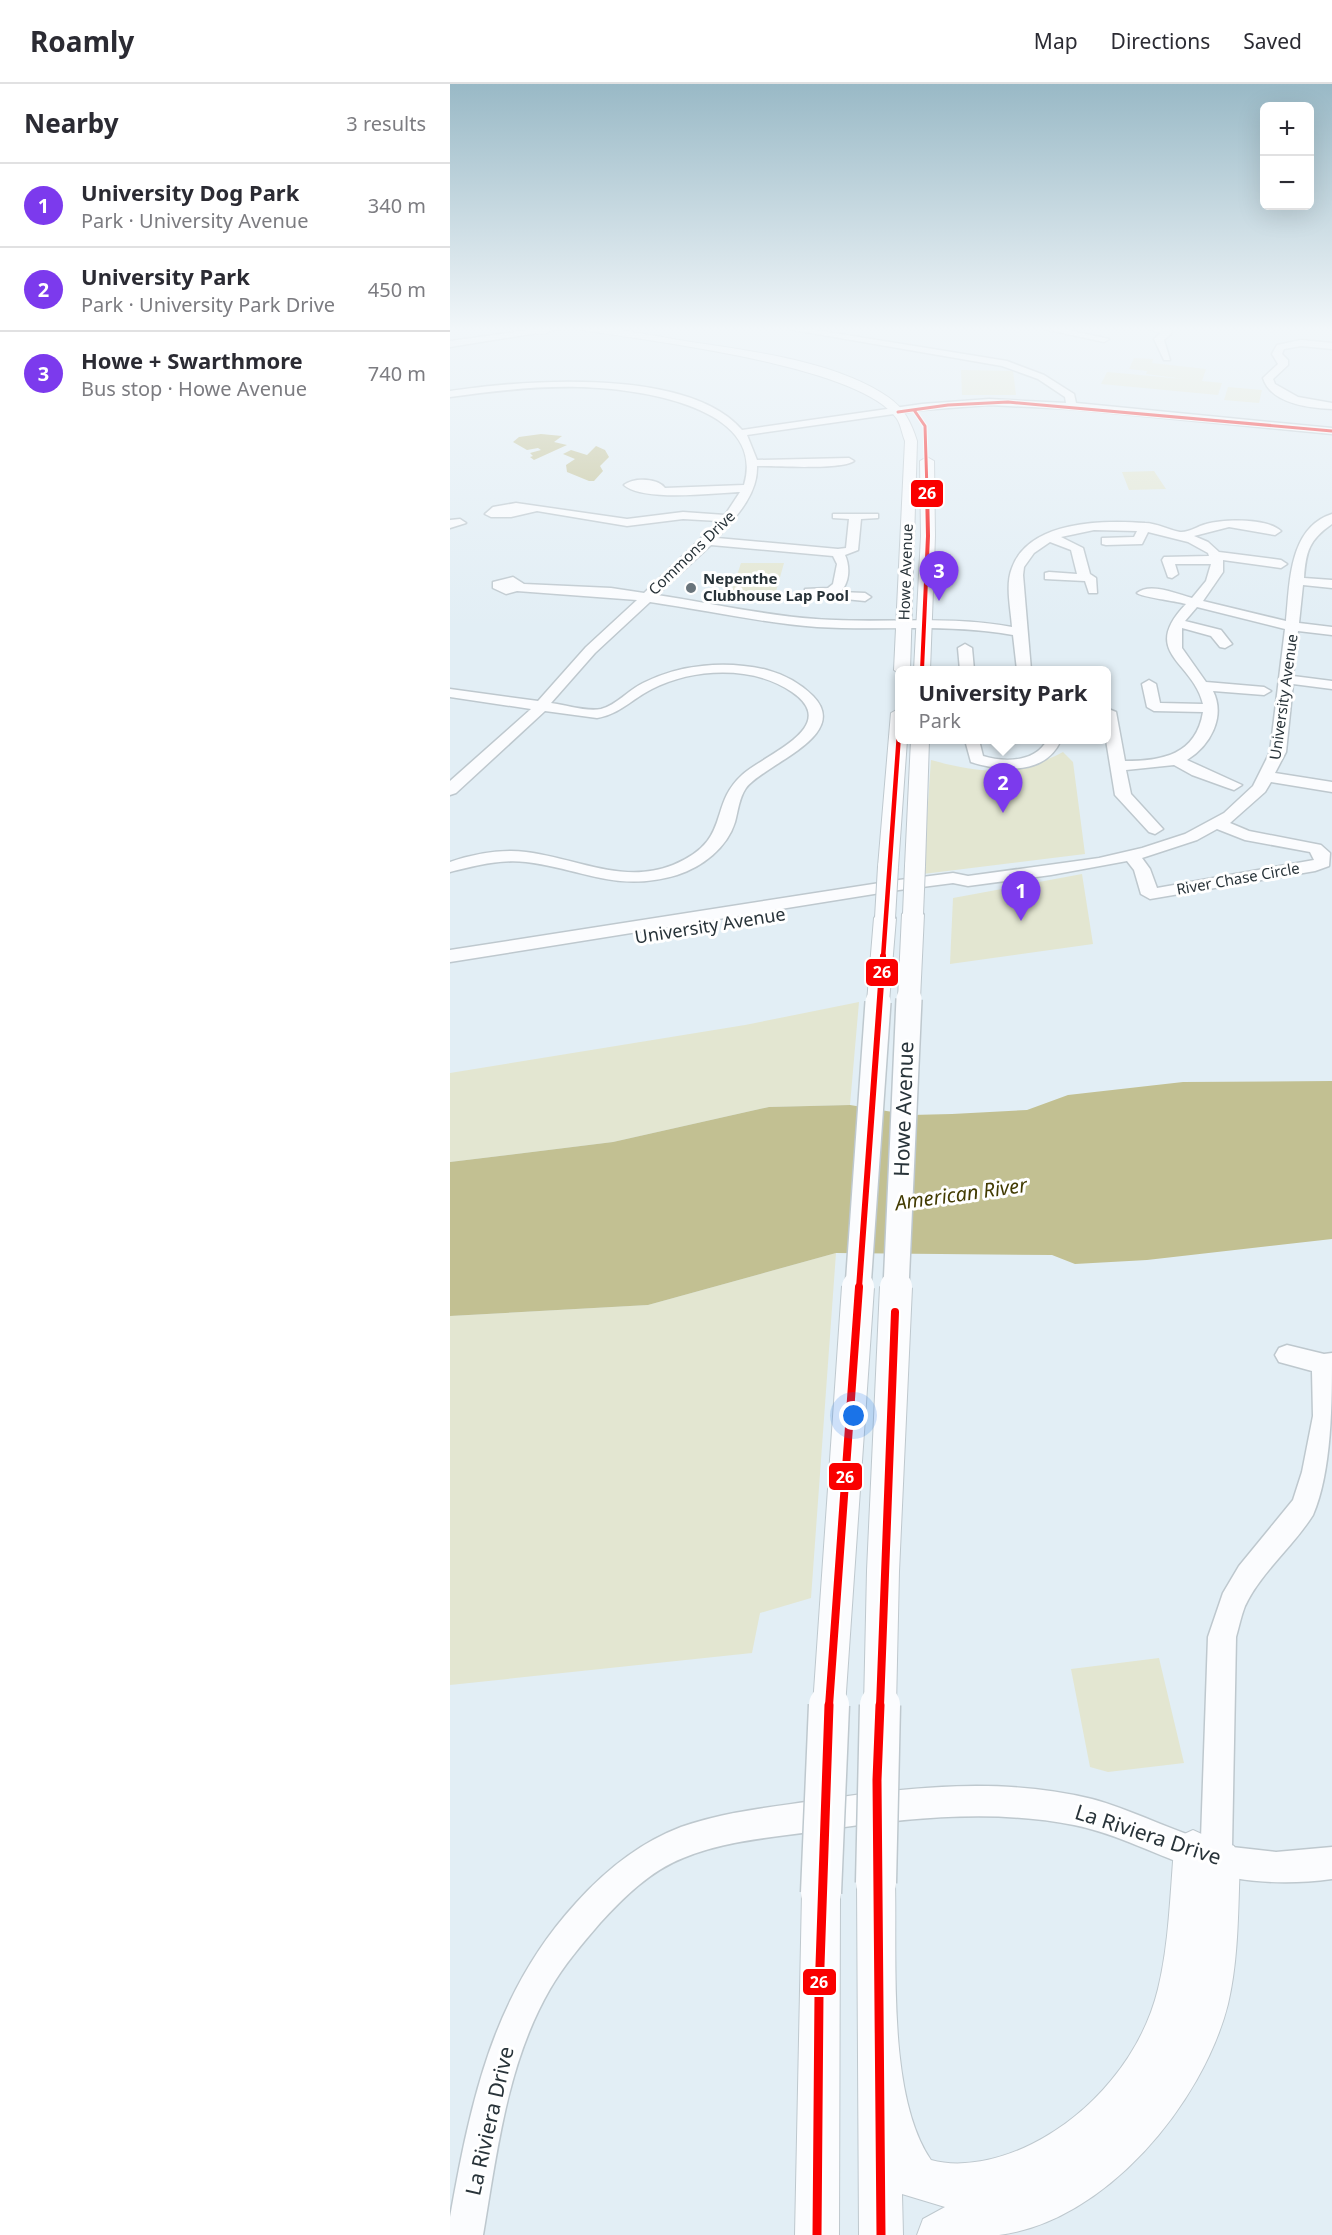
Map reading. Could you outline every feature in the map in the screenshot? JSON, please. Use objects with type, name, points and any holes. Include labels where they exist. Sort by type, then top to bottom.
[{"type":"main road","name":"Howe Avenue","points":[[902,666],[911,438],[909,427]]},
{"type":"main road","name":"Howe Avenue","points":[[922,666],[928,536],[926,431],[924,427]]},
{"type":"main road","name":"Howe Avenue","points":[[817,2235],[821,1893],[829,1703],[898,744]]},
{"type":"main road","name":"Howe Avenue","points":[[881,2235],[876,1883],[883,1583],[920,744]]},
{"type":"main road","points":[[879,2065],[899,2151],[917,2178],[950,2186],[974,2184],[1022,2172],[1066,2151],[1103,2124],[1135,2087],[1157,2047],[1174,2007],[1183,1954],[1210,1856]]},
{"type":"main road","points":[[939,2235],[962,2220],[1043,2201],[1083,2179],[1134,2133],[1188,2051],[1207,2008],[1217,1937],[1210,1856]]},
{"type":"street","name":"Commons Drive","points":[[450,790],[541,707],[582,658],[728,519],[748,488],[752,463],[749,446],[734,427]]},
{"type":"street","points":[[741,434],[788,427]]},
{"type":"street","points":[[1294,427],[1332,431]]},
{"type":"street","points":[[752,463],[849,461]]},
{"type":"street","points":[[658,490],[748,488]]},
{"type":"street","points":[[536,508],[621,522],[696,515],[728,519]]},
{"type":"street","points":[[837,516],[874,516]]},
{"type":"street","points":[[706,541],[838,553],[852,550],[854,522],[857,516]]},
{"type":"street","name":"University Avenue","points":[[450,956],[899,885],[953,878],[968,880],[1131,856],[1175,844],[1219,824],[1247,804],[1269,777],[1278,752],[1300,553],[1307,539],[1332,519]]},
{"type":"street","points":[[1184,536],[1220,522],[1245,524],[1275,531]]},
{"type":"street","points":[[1106,541],[1138,541],[1136,523]]},
{"type":"street","points":[[1024,666],[1016,579],[1018,566],[1035,547],[1052,538],[1093,526],[1136,523],[1184,536],[1208,547],[1216,557],[1215,576],[1178,622],[1173,636],[1177,654],[1202,686],[1211,708],[1200,744],[1176,760],[1150,765],[1118,765]]},
{"type":"street","points":[[1052,538],[1077,548],[1084,576]]},
{"type":"street","points":[[831,592],[839,586],[843,564],[838,553]]},
{"type":"street","points":[[1172,574],[1168,560],[1216,557],[1281,564]]},
{"type":"street","points":[[1049,576],[1084,576],[1090,578],[1093,590]]},
{"type":"street","points":[[1296,581],[1332,584]]},
{"type":"street","points":[[517,587],[594,590],[815,624],[924,626],[1022,639]]},
{"type":"street","points":[[810,592],[831,592],[838,596],[866,597]]},
{"type":"street","points":[[1143,593],[1159,593],[1293,626],[1332,630]]},
{"type":"street","points":[[1178,622],[1216,633],[1225,644]]},
{"type":"street","points":[[965,648],[967,666]]},
{"type":"street","points":[[450,693],[601,714],[617,709],[638,691],[668,678],[699,671],[732,670],[772,677],[795,686],[809,699],[816,718],[810,733],[797,747],[762,767],[742,783],[731,801],[723,833],[713,846],[675,870],[648,876],[606,876],[517,856],[478,860],[450,867]]},
{"type":"street","points":[[1287,679],[1332,685]]},
{"type":"street","points":[[1149,684],[1154,707],[1211,708]]},
{"type":"street","points":[[1202,686],[1264,691]]},
{"type":"street","points":[[1111,724],[1124,795],[1155,829]]},
{"type":"street","points":[[973,744],[976,759],[1003,764],[1038,758],[1050,749],[1052,744]]},
{"type":"street","points":[[1176,760],[1197,772],[1234,785]]},
{"type":"street","points":[[1269,777],[1332,787]]},
{"type":"street","name":"River Chase Circle","points":[[1131,856],[1142,869],[1150,894],[1315,866],[1323,862],[1322,853],[1315,848],[1245,835],[1219,824]]},
{"type":"street","name":"University Avenue","points":[[450,966],[898,898],[958,888],[968,880]]},
{"type":"street","points":[[1210,1856],[1222,1637],[1233,1602],[1249,1575],[1304,1506],[1315,1472],[1325,1416],[1328,1363],[1287,1355]]},
{"type":"street","name":"La Riviera Drive","points":[[465,2235],[498,2067],[513,2025],[532,1986],[554,1951],[582,1918],[632,1869],[663,1851],[698,1837],[848,1811],[1000,1801],[1042,1804],[1084,1812],[1210,1856],[1278,1868],[1332,1863]]},
{"type":"green space","points":[[1154,471],[1166,489],[1129,490],[1122,472]]},
{"type":"green space","points":[[741,563],[784,563],[773,602],[728,602]]},
{"type":"green space","points":[[1063,752],[1073,762],[1085,854],[923,874],[931,760],[966,768],[998,771],[1029,766]]},
{"type":"green space","points":[[1082,874],[1093,944],[950,964],[953,898]]},
{"type":"green space","points":[[859,1002],[850,1105],[769,1107],[613,1142],[450,1162],[450,1073],[745,1025]]},
{"type":"green space","points":[[836,1253],[811,1598],[760,1613],[752,1653],[450,1685],[450,1316],[648,1305]]},
{"type":"green space","points":[[1159,1658],[1184,1763],[1108,1772],[1090,1767],[1071,1669]]},
{"type":"water","points":[[541,434],[562,436],[554,442],[567,445],[534,460],[530,457],[533,456],[530,453],[541,450],[538,448],[527,450],[513,442],[519,437]]},
{"type":"water","points":[[596,446],[605,450],[609,457],[600,466],[603,471],[594,481],[567,472],[566,465],[575,459],[563,454],[571,450],[587,455]]},
{"type":"water","name":"American River","points":[[1332,1081],[1332,1239],[1147,1260],[1075,1264],[1052,1255],[836,1253],[648,1305],[450,1316],[450,1162],[613,1142],[769,1107],[850,1105],[911,1115],[952,1114],[1027,1110],[1068,1095],[1183,1082]]},
{"type":"transit line","name":"26","points":[[922,666],[928,536],[925,427]]},
{"type":"transit line","name":"26","points":[[1292,427],[1332,431]]},
{"type":"transit line","name":"26","points":[[817,2235],[819,1994],[829,1703],[898,744]]},
{"type":"transit line","name":"26","points":[[881,2235],[877,1780],[895,1312]]},
{"type":"place","name":"Nepenthe Clubhouse Lap Pool","points":[[691,588]]},
{"type":"place","name":"Howe + Swarthmore","points":[[939,601]]},
{"type":"place","name":"University Park","points":[[1003,813]]},
{"type":"place","name":"University Dog Park","points":[[1021,921]]}]
